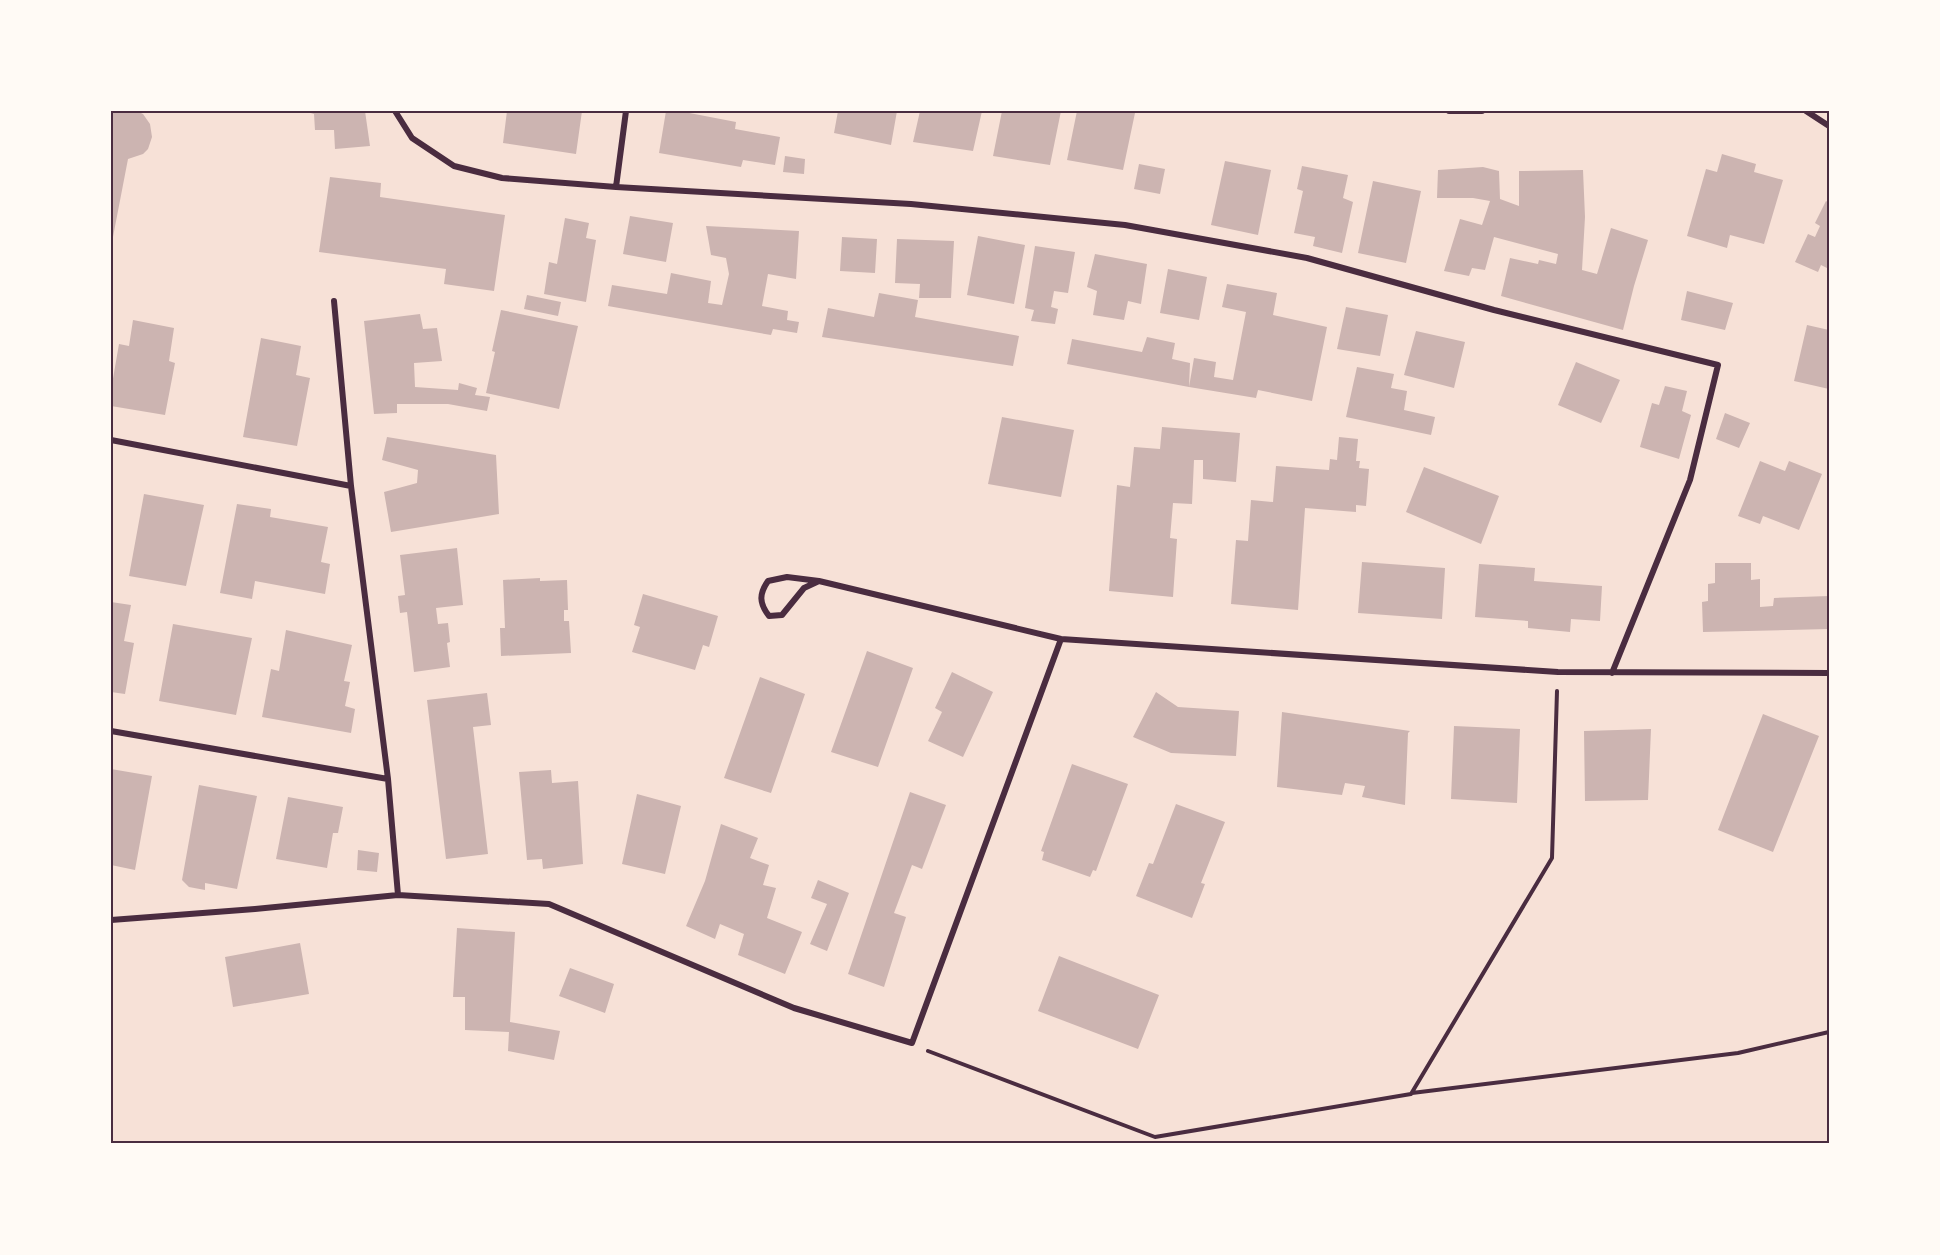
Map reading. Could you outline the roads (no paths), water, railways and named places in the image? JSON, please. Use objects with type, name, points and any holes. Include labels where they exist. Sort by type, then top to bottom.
[{"type":"street","points":[[395,111],[412,138],[454,166],[502,178],[910,204],[1125,225],[1308,258],[1494,310],[1718,365],[1690,480],[1612,673]]},
{"type":"street","points":[[616,187],[626,111]]},
{"type":"street","points":[[1449,111],[1482,111]]},
{"type":"street","points":[[1806,111],[1829,126]]},
{"type":"street","points":[[334,301],[351,486],[388,779],[398,895]]},
{"type":"street","points":[[111,440],[351,486]]},
{"type":"street","points":[[819,580],[804,588],[782,615],[769,616],[761,607],[760,591],[768,581],[787,577],[819,580],[1061,639],[1558,672],[1829,673]]},
{"type":"street","points":[[111,920],[398,895],[549,904],[794,1008],[912,1043],[1061,639]]},
{"type":"street","points":[[111,731],[388,779]]}]
